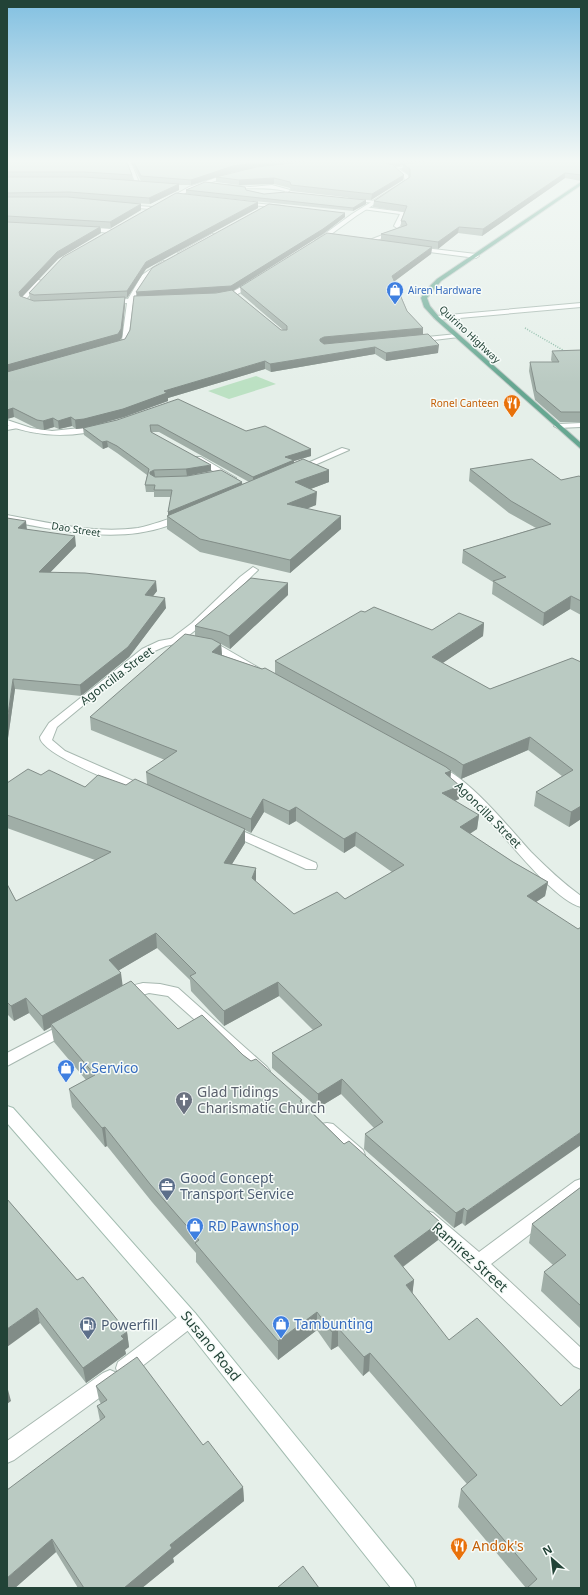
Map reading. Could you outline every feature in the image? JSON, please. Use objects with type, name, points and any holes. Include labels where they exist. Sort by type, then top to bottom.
[{"type":"main road","name":"Quirino Highway","points":[[506,234],[439,280],[427,292],[424,298],[427,307],[437,318],[581,447]]},
{"type":"street","points":[[175,256],[214,234]]},
{"type":"street","points":[[370,241],[390,234]]},
{"type":"street","points":[[313,244],[326,236],[333,237]]},
{"type":"street","points":[[363,240],[384,243]]},
{"type":"street","points":[[411,246],[478,254]]},
{"type":"street","points":[[111,348],[125,342],[130,301],[144,276],[170,259]]},
{"type":"street","points":[[43,279],[23,301],[27,304],[43,304]]},
{"type":"street","points":[[216,297],[234,294],[257,280]]},
{"type":"street","points":[[234,294],[240,299]]},
{"type":"street","points":[[106,302],[156,300]]},
{"type":"street","points":[[437,318],[581,305]]},
{"type":"street","points":[[411,340],[458,336]]},
{"type":"street","points":[[7,422],[11,427],[32,432],[53,433],[79,431],[108,425]]},
{"type":"street","points":[[558,426],[581,425]]},
{"type":"street","points":[[290,472],[345,450]]},
{"type":"street","points":[[189,454],[240,482]]},
{"type":"street","points":[[210,475],[222,473]]},
{"type":"street","name":"Dao Street","points":[[7,518],[112,534],[136,532],[166,525],[191,514]]},
{"type":"street","points":[[175,641],[192,630],[231,589],[252,570]]},
{"type":"street","name":"Agoncilla Street","points":[[157,797],[61,753],[46,741],[46,737],[54,725],[146,651],[159,645],[175,641],[203,644],[217,648],[271,678]]},
{"type":"street","name":"Agoncilla Street","points":[[424,762],[450,777],[472,797],[560,888],[581,903]]},
{"type":"street","points":[[221,825],[311,866]]},
{"type":"street","points":[[116,1000],[136,989],[155,986],[172,992],[272,1080]]},
{"type":"street","points":[[7,1060],[82,1019]]},
{"type":"street","name":"Susano Road","points":[[7,1112],[190,1319],[405,1588]]},
{"type":"street","points":[[314,1117],[367,1164]]},
{"type":"street","points":[[478,1263],[581,1186]]},
{"type":"street","name":"Ramirez Street","points":[[414,1205],[581,1360]]},
{"type":"street","points":[[7,1453],[174,1333],[190,1319]]},
{"type":"path","points":[[498,312],[566,352]]},
{"type":"green space","points":[[256,376],[276,384],[229,399],[208,391]]},
{"type":"building","points":[[7,234],[87,234],[57,252],[19,292],[20,296],[34,301],[125,297],[121,329],[118,334],[7,365]]},
{"type":"building","points":[[103,234],[197,234],[146,262],[127,291],[34,295],[29,293],[63,257]]},
{"type":"building","points":[[213,234],[314,234],[231,286],[136,292],[152,268]]},
{"type":"building","points":[[325,234],[338,234],[432,247],[392,276],[407,311],[423,328],[324,337],[320,339],[320,341],[324,344],[428,334],[439,345],[386,353],[375,347],[270,364],[265,361],[164,391],[167,393],[123,409],[84,419],[75,420],[71,417],[58,421],[53,418],[43,421],[37,420],[13,408],[7,410],[7,372],[125,339],[130,330],[134,296],[216,293],[232,290],[281,330],[287,330],[287,326],[240,287]]},
{"type":"building","points":[[384,234],[449,234],[438,242]]},
{"type":"building","points":[[581,350],[581,412],[561,412],[536,391],[530,362],[559,362],[552,351]]},
{"type":"building","points":[[178,399],[246,431],[265,426],[311,449],[285,457],[294,460],[253,477],[158,425],[150,425],[151,432],[211,465],[186,469],[154,470],[150,472],[150,474],[155,477],[187,476],[221,470],[242,482],[168,512],[172,490],[154,490],[155,485],[145,485],[149,469],[117,446],[107,441],[102,442],[83,428],[117,420]]},
{"type":"building","points":[[303,459],[329,470],[295,482],[317,492],[287,504],[341,516],[290,560],[200,539],[167,516]]},
{"type":"building","points":[[532,459],[561,480],[579,476],[581,477],[581,601],[571,596],[544,613],[493,581],[506,577],[463,550],[551,524],[511,501],[470,469]]},
{"type":"building","points":[[7,518],[26,521],[18,528],[75,536],[39,572],[85,573],[156,581],[145,595],[165,598],[128,647],[80,685],[13,679],[7,722]]},
{"type":"building","points":[[251,578],[288,583],[229,636],[221,632],[195,626]]},
{"type":"building","points":[[374,607],[432,630],[459,613],[484,623],[432,657],[490,689],[572,658],[581,662],[581,806],[571,812],[536,792],[573,770],[530,737],[463,765],[275,661],[361,611],[365,612]]},
{"type":"building","points":[[185,634],[212,639],[221,644],[212,652],[262,669],[265,668],[446,767],[451,771],[445,773],[460,786],[442,793],[479,815],[460,827],[513,862],[548,882],[527,896],[578,929],[581,927],[581,1132],[467,1211],[464,1208],[456,1213],[365,1134],[383,1122],[342,1079],[318,1094],[272,1053],[322,1025],[278,982],[224,1011],[190,976],[196,973],[156,933],[109,960],[121,973],[42,1016],[26,998],[11,1006],[7,1002],[7,884],[16,901],[111,852],[7,815],[7,783],[28,769],[41,775],[49,770],[85,787],[98,775],[126,785],[135,779],[245,829],[224,863],[256,868],[252,878],[294,914],[337,892],[345,899],[404,865],[356,832],[344,839],[296,807],[289,811],[263,799],[251,819],[146,772],[177,751],[90,717]]},
{"type":"building","points":[[131,981],[178,1029],[202,1015],[243,1055],[251,1061],[256,1059],[302,1100],[300,1101],[344,1144],[349,1141],[440,1222],[394,1256],[414,1280],[406,1285],[449,1340],[477,1318],[561,1406],[581,1388],[581,1588],[527,1588],[537,1579],[461,1489],[477,1475],[370,1353],[364,1357],[338,1328],[332,1332],[317,1312],[278,1341],[195,1243],[199,1240],[150,1184],[105,1127],[102,1128],[69,1089],[95,1075],[51,1024]]},
{"type":"building","points":[[581,1187],[581,1306],[544,1272],[566,1255],[532,1224]]},
{"type":"building","points":[[7,1199],[77,1280],[83,1277],[127,1332],[121,1336],[124,1339],[83,1368],[37,1308],[7,1329]]},
{"type":"building","points":[[137,1357],[203,1445],[208,1441],[243,1487],[170,1545],[172,1548],[124,1588],[84,1588],[52,1539],[7,1578],[7,1490],[105,1417],[97,1406],[107,1400],[96,1386]]},
{"type":"building","points":[[303,1566],[319,1588],[277,1588]]},
{"type":"place","name":"Airen Hardware","points":[[395,305]]},
{"type":"place","name":"Ronel Canteen","points":[[512,418]]},
{"type":"place","name":"K Servico","points":[[66,1083]]},
{"type":"place","name":"Glad Tidings Charismatic Church","points":[[184,1115]]},
{"type":"place","name":"Good Concept Transport Service","points":[[167,1201]]},
{"type":"place","name":"RD Pawnshop","points":[[195,1241]]},
{"type":"place","name":"Tambunting","points":[[281,1339]]},
{"type":"place","name":"Powerfill","points":[[88,1340]]},
{"type":"place","name":"Andok's","points":[[459,1561]]}]
